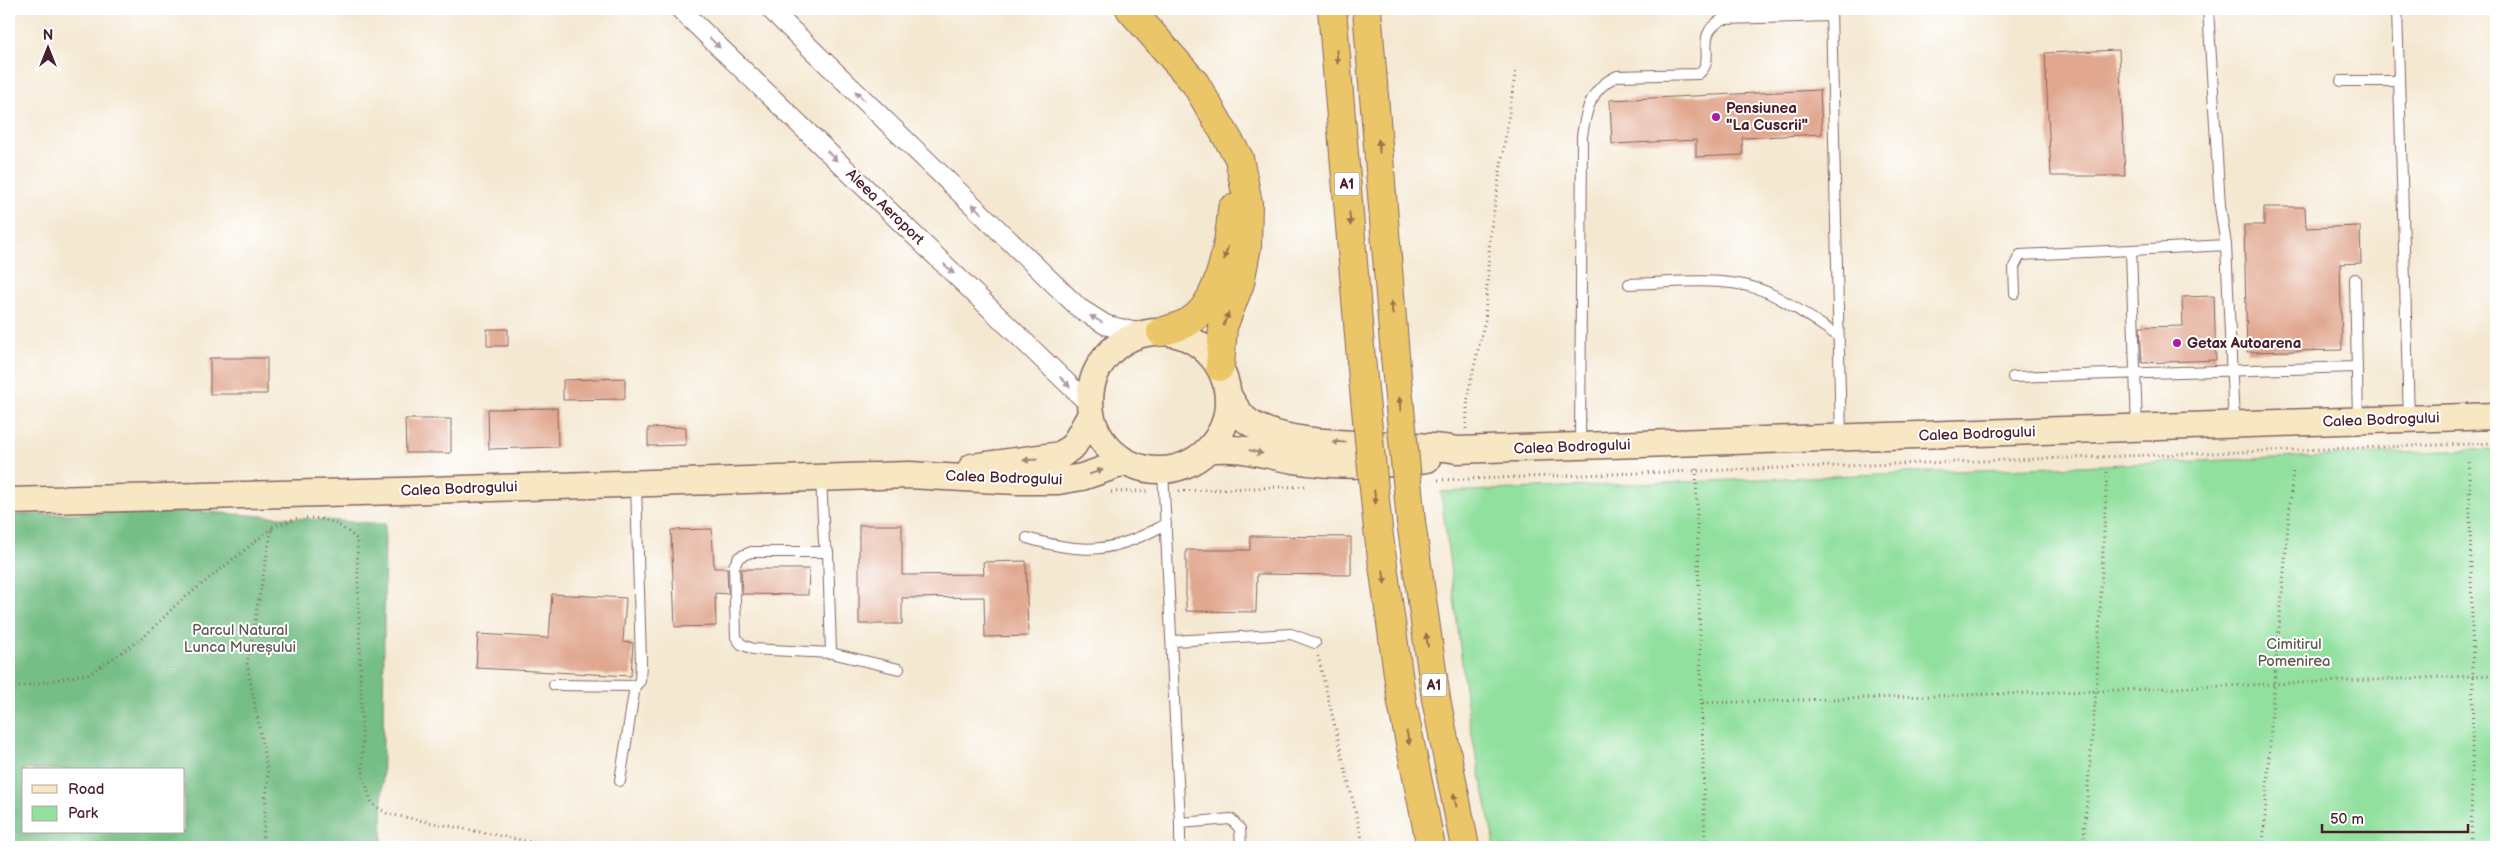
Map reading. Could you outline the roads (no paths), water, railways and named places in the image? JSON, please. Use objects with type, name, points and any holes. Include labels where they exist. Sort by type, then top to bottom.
[{"type":"highway","points":[[1130,9],[1195,83],[1239,158],[1246,185],[1248,210],[1245,263],[1240,283],[1223,327],[1220,367]]},
{"type":"highway","name":"A1","points":[[1332,9],[1361,359],[1378,529],[1402,703],[1431,847]]},
{"type":"highway","name":"A1","points":[[1367,9],[1395,356],[1411,522],[1436,698],[1466,847]]},
{"type":"highway","points":[[1152,333],[1184,324],[1200,313],[1215,286],[1228,245],[1231,227],[1232,187],[1217,119]]},
{"type":"main road","name":"Calea Bodrogului","points":[[1152,333],[1192,339],[1210,353],[1220,367],[1228,395],[1229,406],[1223,428],[1208,450],[1185,465],[1167,484],[1145,469],[1126,462],[1110,450],[1096,430],[1091,410],[1093,382],[1103,361],[1119,344],[1152,333]]},
{"type":"main road","name":"Calea Bodrogului","points":[[1228,395],[1237,410],[1247,421],[1277,433],[1339,442],[1424,445],[1462,450],[1695,444],[2496,416]]},
{"type":"main road","name":"Calea Bodrogului","points":[[909,475],[1061,455],[1074,445],[1091,410]]},
{"type":"main road","name":"Calea Bodrogului","points":[[1208,450],[1234,448],[1294,460],[1343,464],[1392,463],[1425,459],[1462,450]]},
{"type":"main road","name":"Calea Bodrogului","points":[[9,501],[909,475],[1017,481],[1058,481],[1082,477],[1126,462]]},
{"type":"street","name":"Aleea Aeroport","points":[[680,9],[1091,410]]},
{"type":"street","points":[[770,9],[1079,308],[1106,325],[1152,333]]},
{"type":"lane","points":[[2208,9],[2220,206],[2226,245],[2234,425]]},
{"type":"lane","points":[[2397,9],[2409,420]]},
{"type":"lane","points":[[1580,447],[1582,136],[1585,114],[1591,98],[1603,84],[1617,76],[1698,74],[1704,69],[1706,64],[1706,36],[1709,29],[1722,19],[1831,12],[1841,439]]},
{"type":"lane","points":[[2341,82],[2399,81]]},
{"type":"lane","points":[[2015,293],[2014,267],[2020,254],[2226,245]]},
{"type":"lane","points":[[2131,250],[2137,428]]},
{"type":"lane","points":[[2355,279],[2358,421]]},
{"type":"lane","points":[[1629,284],[1729,282],[1750,286],[1773,294],[1838,336]]},
{"type":"lane","points":[[2013,377],[2357,368]]},
{"type":"lane","points":[[821,477],[824,542],[828,552],[831,653]]},
{"type":"lane","points":[[620,781],[635,686],[640,681],[636,483]]},
{"type":"lane","points":[[1167,484],[1166,524],[1173,641],[1180,847]]},
{"type":"lane","points":[[1027,538],[1059,547],[1090,550],[1122,545],[1166,524]]},
{"type":"lane","points":[[828,552],[751,552],[738,558],[734,566],[736,637],[740,644],[753,649],[831,653],[899,668]]},
{"type":"lane","points":[[1173,641],[1291,634],[1315,643]]},
{"type":"lane","points":[[554,685],[635,686]]},
{"type":"lane","points":[[1180,823],[1230,819],[1237,823],[1240,830],[1241,847]]},
{"type":"place","name":"Pensiunea \"La Cuscrii\"","points":[[1716,117]]},
{"type":"place","name":"Getax Autoarena","points":[[2177,343]]},
{"type":"park label","name":"Parcul Natural Lunca Mureșului","points":[[240,638]]},
{"type":"park label","name":"Cimitirul Pomenirea","points":[[2294,652]]}]
